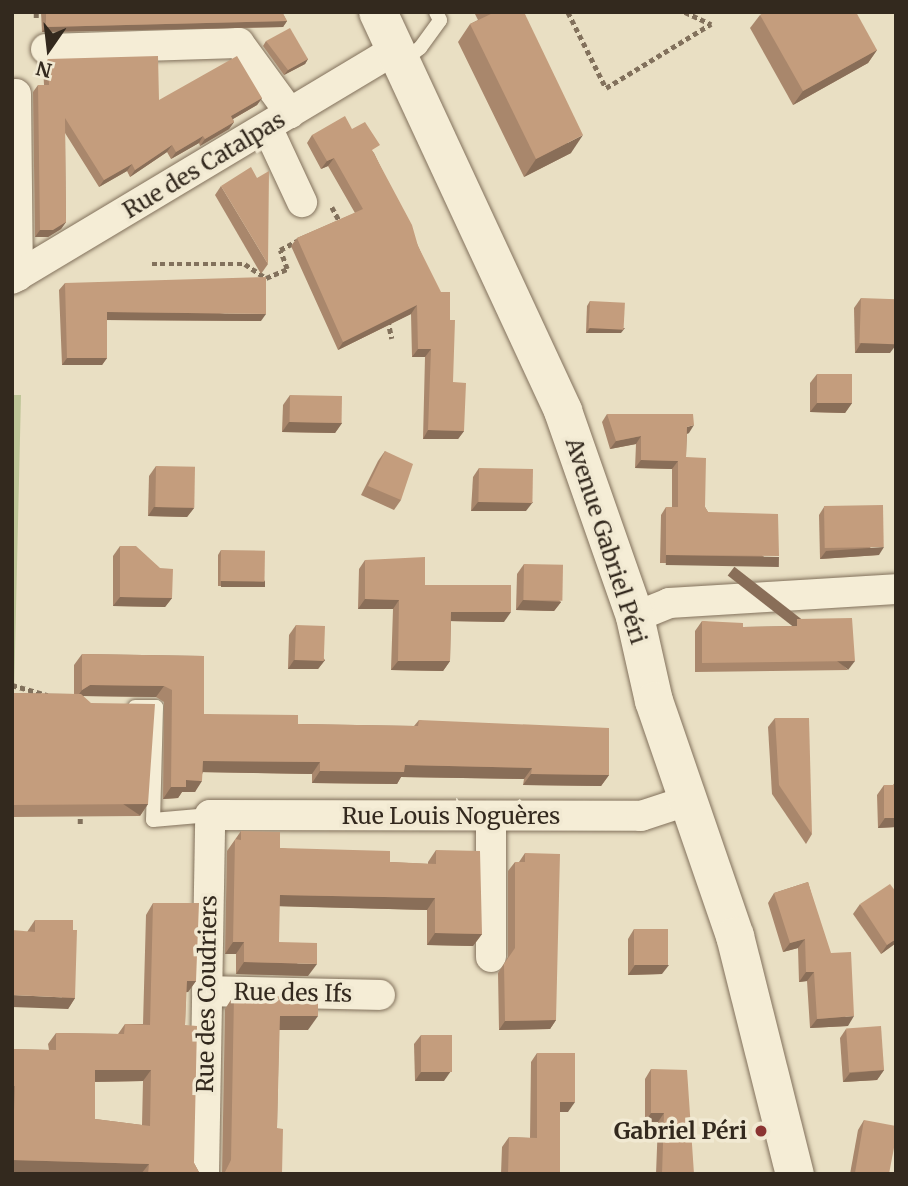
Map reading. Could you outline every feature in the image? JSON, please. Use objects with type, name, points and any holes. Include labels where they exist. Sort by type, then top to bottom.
[{"type":"street","name":"Avenue Gabriel Péri","points":[[378,12],[563,411],[635,617],[654,701],[735,936],[795,1174]]},
{"type":"street","points":[[46,49],[239,43],[279,120],[302,202]]},
{"type":"street","name":"Rue des Catalpas","points":[[15,278],[279,120],[398,56]]},
{"type":"street","points":[[15,278],[16,94]]},
{"type":"street","points":[[635,617],[669,603],[896,589]]},
{"type":"street","name":"Rue Louis Noguères","points":[[210,815],[642,816],[690,800]]},
{"type":"street","name":"Rue des Coudriers","points":[[204,1174],[210,815]]},
{"type":"street","points":[[491,816],[491,957]]},
{"type":"street","name":"Rue des Ifs","points":[[206,991],[380,995]]},
{"type":"lane","points":[[398,56],[420,48],[440,20],[436,12]]},
{"type":"lane","points":[[119,706],[156,707],[153,820],[210,815]]},
{"type":"path","points":[[568,12],[606,88],[711,24],[685,12]]},
{"type":"path","points":[[302,202],[326,197],[345,232]]},
{"type":"path","points":[[327,226],[339,220]]},
{"type":"path","points":[[152,264],[245,264],[266,278],[287,269],[280,250],[304,238]]},
{"type":"path","points":[[386,309],[391,340]]},
{"type":"path","points":[[12,685],[58,698]]},
{"type":"path","points":[[79,824],[80,798]]},
{"type":"green space","points":[[12,395],[21,395],[14,694],[12,694]]},
{"type":"building","points":[[46,12],[282,12],[287,21],[46,27]]},
{"type":"building","points":[[495,12],[524,12],[583,135],[536,159],[470,24]]},
{"type":"building","points":[[764,12],[856,12],[877,50],[803,91],[760,15]]},
{"type":"building","points":[[290,28],[308,59],[288,70],[266,41]]},
{"type":"building","points":[[158,56],[159,100],[237,56],[262,98],[231,116],[234,122],[205,139],[203,136],[176,152],[172,145],[135,170],[132,164],[104,180],[65,118],[66,222],[53,230],[40,230],[38,85],[49,85],[48,59]]},
{"type":"building","points":[[345,116],[352,129],[365,122],[380,145],[372,150],[412,225],[418,246],[441,292],[450,292],[450,320],[455,320],[453,382],[466,383],[464,431],[428,430],[431,349],[418,349],[417,305],[343,342],[297,238],[363,209],[334,158],[327,161],[312,135]]},
{"type":"building","points":[[251,167],[257,178],[269,171],[268,264],[221,186]]},
{"type":"building","points":[[266,277],[266,314],[107,312],[107,358],[67,358],[65,283]]},
{"type":"building","points":[[861,298],[896,299],[894,344],[859,343]]},
{"type":"building","points":[[590,301],[625,303],[624,330],[589,328]]},
{"type":"building","points":[[817,374],[852,374],[852,403],[817,403]]},
{"type":"building","points":[[290,395],[342,396],[342,423],[290,422]]},
{"type":"building","points":[[607,414],[693,414],[694,425],[687,427],[686,457],[706,458],[705,507],[708,512],[778,514],[779,556],[666,555],[666,507],[678,507],[678,461],[641,460],[641,436],[616,441]]},
{"type":"building","points":[[385,451],[413,464],[401,500],[368,486]]},
{"type":"building","points":[[156,466],[195,467],[194,508],[155,507]]},
{"type":"building","points":[[479,468],[533,469],[532,503],[478,502]]},
{"type":"building","points":[[883,505],[884,547],[825,548],[824,506]]},
{"type":"building","points":[[120,546],[136,546],[160,568],[173,569],[172,598],[120,597]]},
{"type":"building","points":[[221,550],[265,551],[264,582],[220,581]]},
{"type":"building","points":[[425,557],[425,585],[511,585],[511,612],[451,612],[450,661],[398,661],[399,600],[365,599],[365,560]]},
{"type":"building","points":[[524,564],[563,565],[562,601],[523,600]]},
{"type":"building","points":[[852,618],[855,661],[702,663],[702,621],[743,623],[743,627],[797,626],[797,619]]},
{"type":"building","points":[[296,625],[325,626],[324,661],[295,660]]},
{"type":"building","points":[[82,654],[204,656],[204,714],[298,715],[298,724],[418,726],[419,720],[609,728],[609,775],[531,774],[532,768],[405,765],[404,772],[320,771],[320,762],[203,761],[202,781],[186,780],[186,787],[171,787],[172,690],[164,686],[90,685],[82,690]]},
{"type":"building","points":[[12,693],[81,694],[91,703],[155,704],[148,804],[12,805]]},
{"type":"building","points":[[775,718],[809,718],[812,834],[779,785]]},
{"type":"building","points":[[884,785],[896,785],[896,818],[884,818]]},
{"type":"building","points":[[241,831],[280,832],[280,848],[390,851],[390,862],[436,864],[436,850],[480,851],[482,934],[435,933],[435,898],[280,895],[279,942],[317,943],[317,964],[244,962],[244,942],[233,942],[235,839],[241,840]]},
{"type":"building","points":[[525,853],[560,854],[556,1020],[505,1021],[504,964],[515,948],[515,862],[525,862]]},
{"type":"building","points":[[808,882],[831,953],[851,952],[854,1016],[817,1019],[814,972],[806,972],[805,939],[790,943],[774,893]]},
{"type":"building","points":[[890,884],[896,892],[896,939],[887,945],[860,904]]},
{"type":"building","points":[[153,903],[199,903],[196,981],[187,981],[185,1025],[197,1026],[194,1163],[200,1174],[148,1174],[149,1164],[12,1160],[15,1086],[12,1086],[12,1049],[56,1050],[56,1033],[124,1034],[125,1024],[150,1025]],"holes":[[[95,1070],[151,1070],[150,1126],[95,1119]]]},
{"type":"building","points":[[35,920],[73,920],[73,930],[77,930],[75,998],[12,995],[12,930],[35,932]]},
{"type":"building","points":[[634,929],[668,929],[668,965],[634,965]]},
{"type":"building","points":[[234,995],[318,997],[318,1016],[280,1016],[277,1128],[283,1129],[282,1174],[224,1174],[231,1160]]},
{"type":"building","points":[[881,1026],[884,1070],[849,1072],[846,1028]]},
{"type":"building","points":[[421,1035],[452,1035],[452,1072],[421,1072]]},
{"type":"building","points":[[537,1053],[575,1053],[575,1102],[560,1102],[560,1174],[508,1174],[509,1137],[537,1138]]},
{"type":"building","points":[[651,1069],[687,1070],[694,1174],[662,1174],[664,1113],[651,1113]]},
{"type":"building","points":[[864,1120],[896,1126],[889,1174],[855,1173]]},
{"type":"place","name":"Gabriel Péri","points":[[761,1131]]}]
